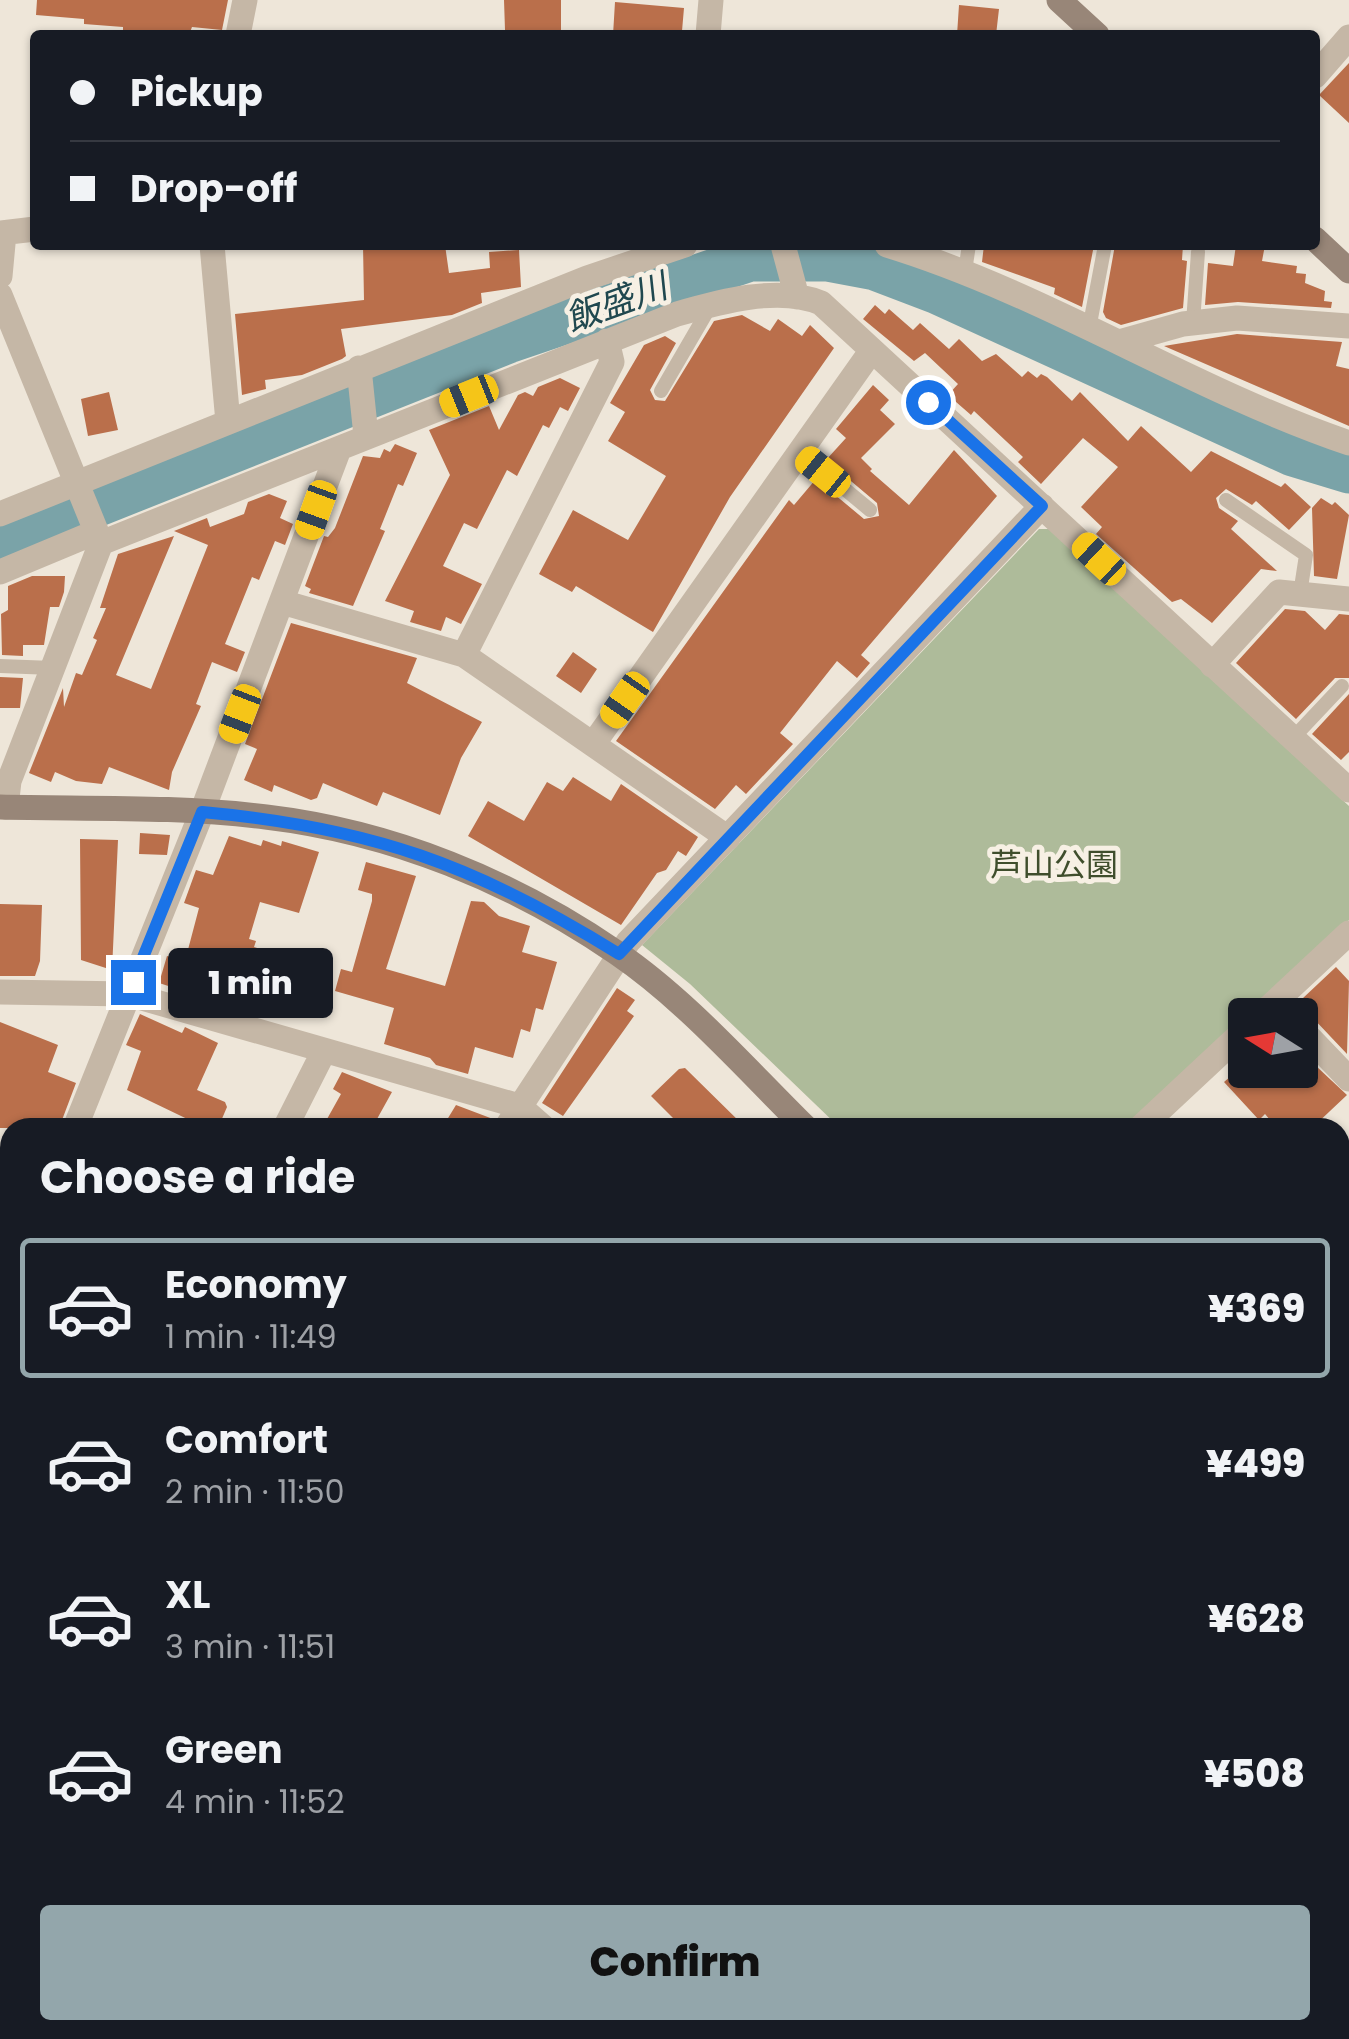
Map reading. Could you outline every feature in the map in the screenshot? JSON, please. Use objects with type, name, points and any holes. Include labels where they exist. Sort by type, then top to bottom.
[{"type":"street","points":[[239,30],[245,0]]},
{"type":"street","points":[[708,30],[711,0]]},
{"type":"street","points":[[1059,0],[1091,30]]},
{"type":"street","points":[[1320,70],[1349,38]]},
{"type":"street","points":[[0,276],[2,233],[30,230]]},
{"type":"street","points":[[1320,244],[1349,270]]},
{"type":"street","points":[[212,250],[228,422]]},
{"type":"street","points":[[0,514],[76,487],[587,278],[670,250]]},
{"type":"street","points":[[784,250],[797,296]]},
{"type":"street","points":[[917,250],[967,258],[1088,330],[1280,418],[1349,443]]},
{"type":"street","points":[[0,295],[98,535],[3,807],[202,812],[309,823],[420,852],[545,909],[619,954],[795,1118]]},
{"type":"street","points":[[0,572],[339,449],[366,428],[712,304],[797,296],[821,303],[1349,790]]},
{"type":"street","points":[[1120,342],[1193,323],[1237,318],[1349,326]]},
{"type":"street","points":[[464,654],[612,362],[607,341]]},
{"type":"street","points":[[594,743],[872,350]]},
{"type":"street","points":[[359,372],[366,428]]},
{"type":"street","points":[[79,1118],[202,812],[339,449]]},
{"type":"street","points":[[0,992],[128,994],[324,1051],[512,1117],[619,954],[1042,506]]},
{"type":"street","points":[[1212,665],[1279,592],[1349,598]]},
{"type":"street","points":[[282,602],[464,654],[728,838]]},
{"type":"street","points":[[1286,998],[1349,933]]},
{"type":"street","points":[[1151,1118],[1228,1046]]},
{"type":"street","points":[[1318,1047],[1349,1080]]},
{"type":"street","points":[[290,1118],[324,1051]]},
{"type":"lane","points":[[1088,330],[1104,250]]},
{"type":"lane","points":[[1193,323],[1198,252]]},
{"type":"lane","points":[[661,391],[712,304]]},
{"type":"lane","points":[[800,452],[870,510]]},
{"type":"lane","points":[[1226,500],[1306,555],[1300,594]]},
{"type":"lane","points":[[0,666],[53,668]]},
{"type":"lane","points":[[1293,738],[1342,686]]},
{"type":"green space","name":"芦山公園","points":[[1039,529],[1049,529],[1349,806],[1349,920],[1265,998],[1228,998],[1228,1033],[1137,1118],[830,1118],[690,984],[642,945]]},
{"type":"building","points":[[37,0],[228,0],[222,30],[123,30],[84,24],[84,19],[36,15]]},
{"type":"building","points":[[504,0],[561,0],[561,30],[505,30]]},
{"type":"building","points":[[615,2],[684,8],[682,30],[613,30]]},
{"type":"building","points":[[959,5],[999,9],[997,30],[957,30]]},
{"type":"building","points":[[1349,63],[1349,123],[1320,94]]},
{"type":"building","points":[[363,250],[446,250],[449,273],[490,268],[489,252],[519,250],[521,287],[481,293],[482,303],[452,315],[341,329],[346,356],[342,359],[302,375],[265,380],[266,389],[242,395],[235,314],[364,300]]},
{"type":"building","points":[[983,250],[1093,250],[1082,307],[1054,294],[1055,288],[982,262]]},
{"type":"building","points":[[1114,250],[1183,250],[1182,260],[1187,261],[1183,308],[1121,325],[1106,318],[1103,312]]},
{"type":"building","points":[[1235,250],[1264,250],[1262,261],[1297,266],[1296,273],[1306,274],[1305,283],[1325,291],[1324,301],[1332,302],[1331,308],[1238,302],[1205,305],[1208,263],[1233,266]]},
{"type":"building","points":[[875,305],[885,314],[889,309],[913,330],[920,323],[949,349],[959,339],[982,361],[996,354],[1022,377],[1028,371],[1037,378],[1041,374],[1047,377],[1072,401],[1080,392],[1128,441],[1141,426],[1191,472],[1211,451],[1281,487],[1285,483],[1311,507],[1289,530],[1256,501],[1252,505],[1226,489],[1216,498],[1219,508],[1238,521],[1231,529],[1277,571],[1261,569],[1212,623],[1181,599],[1172,602],[1096,534],[1102,527],[1081,507],[1118,467],[1083,438],[1041,484],[1018,462],[1023,457],[974,411],[971,415],[948,395],[958,384],[925,353],[914,361],[863,319]]},
{"type":"building","points":[[742,315],[770,331],[778,319],[802,336],[810,325],[834,348],[730,497],[653,632],[576,586],[572,592],[539,574],[573,510],[628,540],[666,476],[608,441],[625,412],[610,403],[644,345],[665,336],[676,343],[650,390],[655,400],[665,401],[714,321]]},
{"type":"building","points":[[1237,334],[1342,342],[1336,366],[1349,369],[1349,426],[1164,346]]},
{"type":"building","points":[[560,378],[580,388],[568,411],[560,407],[549,428],[543,425],[517,476],[507,470],[477,529],[464,523],[443,566],[482,584],[461,624],[446,617],[441,631],[410,622],[414,611],[385,601],[450,475],[429,430],[489,406],[499,430],[518,395],[525,392],[533,396],[538,387]]},
{"type":"building","points":[[873,385],[889,400],[880,410],[895,424],[861,458],[870,471],[909,505],[954,450],[997,496],[861,655],[870,663],[857,678],[837,661],[780,733],[793,744],[746,794],[736,785],[715,809],[616,741],[789,500],[794,505],[816,479],[864,519],[879,516],[877,503],[826,460],[846,438],[836,429]]},
{"type":"building","points":[[109,392],[118,430],[88,436],[81,399]]},
{"type":"building","points":[[395,444],[417,453],[403,486],[398,484],[380,529],[385,531],[353,606],[309,593],[311,589],[305,586],[324,536],[328,537],[335,528],[363,456],[380,458],[384,449],[390,452]]},
{"type":"building","points":[[269,494],[287,501],[280,518],[293,524],[285,545],[275,541],[259,580],[252,577],[225,644],[245,652],[237,672],[212,662],[196,704],[201,706],[172,772],[169,790],[109,767],[102,784],[76,781],[55,772],[51,782],[29,773],[63,688],[64,707],[76,673],[82,675],[97,640],[93,638],[106,608],[100,608],[118,554],[174,536],[116,675],[151,689],[208,545],[174,531],[207,518],[210,527],[244,514],[248,502]]},
{"type":"building","points":[[1321,498],[1332,505],[1335,502],[1349,515],[1337,579],[1314,576],[1312,508]]},
{"type":"building","points":[[32,576],[65,576],[59,607],[50,607],[44,645],[23,645],[23,656],[2,655],[1,614],[8,610],[8,586]]},
{"type":"building","points":[[1285,609],[1305,611],[1325,630],[1339,614],[1349,615],[1349,678],[1335,678],[1296,719],[1236,663]]},
{"type":"building","points":[[291,623],[417,658],[407,683],[482,722],[461,758],[440,815],[383,792],[377,806],[323,783],[317,798],[311,800],[274,785],[272,792],[244,780],[257,749],[245,744]]},
{"type":"building","points":[[573,652],[597,669],[581,693],[556,676]]},
{"type":"building","points":[[0,677],[23,678],[20,708],[0,708]]},
{"type":"building","points":[[1349,694],[1349,752],[1341,760],[1312,734]]},
{"type":"building","points":[[573,777],[611,801],[621,784],[698,837],[686,856],[678,851],[666,870],[657,873],[621,925],[468,836],[488,801],[524,821],[547,782],[563,791]]},
{"type":"building","points":[[140,833],[170,835],[167,855],[139,854]]},
{"type":"building","points":[[229,836],[261,846],[263,840],[281,846],[282,841],[319,852],[299,913],[260,902],[249,939],[256,941],[254,947],[292,959],[286,999],[274,999],[270,1011],[247,1004],[249,995],[191,978],[187,992],[159,983],[167,956],[185,961],[199,908],[184,903],[196,870],[213,875]]},
{"type":"building","points":[[80,839],[118,840],[112,970],[81,960]]},
{"type":"building","points":[[366,862],[416,876],[386,969],[445,986],[471,901],[484,902],[499,916],[530,926],[522,952],[557,962],[543,1010],[536,1008],[530,1032],[521,1029],[513,1058],[475,1047],[468,1074],[436,1065],[430,1058],[384,1044],[394,1008],[335,991],[341,969],[352,972],[372,901],[372,894],[358,890]]},
{"type":"building","points":[[0,904],[42,905],[40,961],[35,976],[0,976]]},
{"type":"building","points":[[1336,967],[1349,981],[1347,1054],[1318,1023],[1318,998],[1303,998]]},
{"type":"building","points":[[617,988],[635,1000],[627,1011],[634,1016],[563,1116],[542,1103]]},
{"type":"building","points":[[140,1014],[182,1033],[185,1027],[218,1043],[197,1090],[225,1102],[222,1118],[185,1118],[127,1090],[141,1051],[126,1045]]},
{"type":"building","points":[[0,1022],[58,1045],[48,1072],[76,1083],[63,1118],[0,1118]]},
{"type":"building","points":[[685,1068],[736,1118],[673,1118],[651,1096],[679,1069]]},
{"type":"building","points":[[1318,1068],[1347,1095],[1323,1118],[1268,1118],[1265,1114],[1257,1118],[1230,1088],[1318,1088]]},
{"type":"building","points":[[342,1072],[392,1092],[378,1118],[328,1118],[341,1094],[333,1089]]},
{"type":"building","points":[[456,1105],[490,1118],[448,1118]]},
{"type":"waterway","name":"飯盛川","points":[[0,543],[508,341],[750,259],[827,259],[875,268],[938,292],[1293,454],[1349,471]]},
{"type":"route","points":[[133,982],[202,812],[309,823],[420,852],[458,866],[545,909],[619,954],[1042,506],[928,402]]}]
